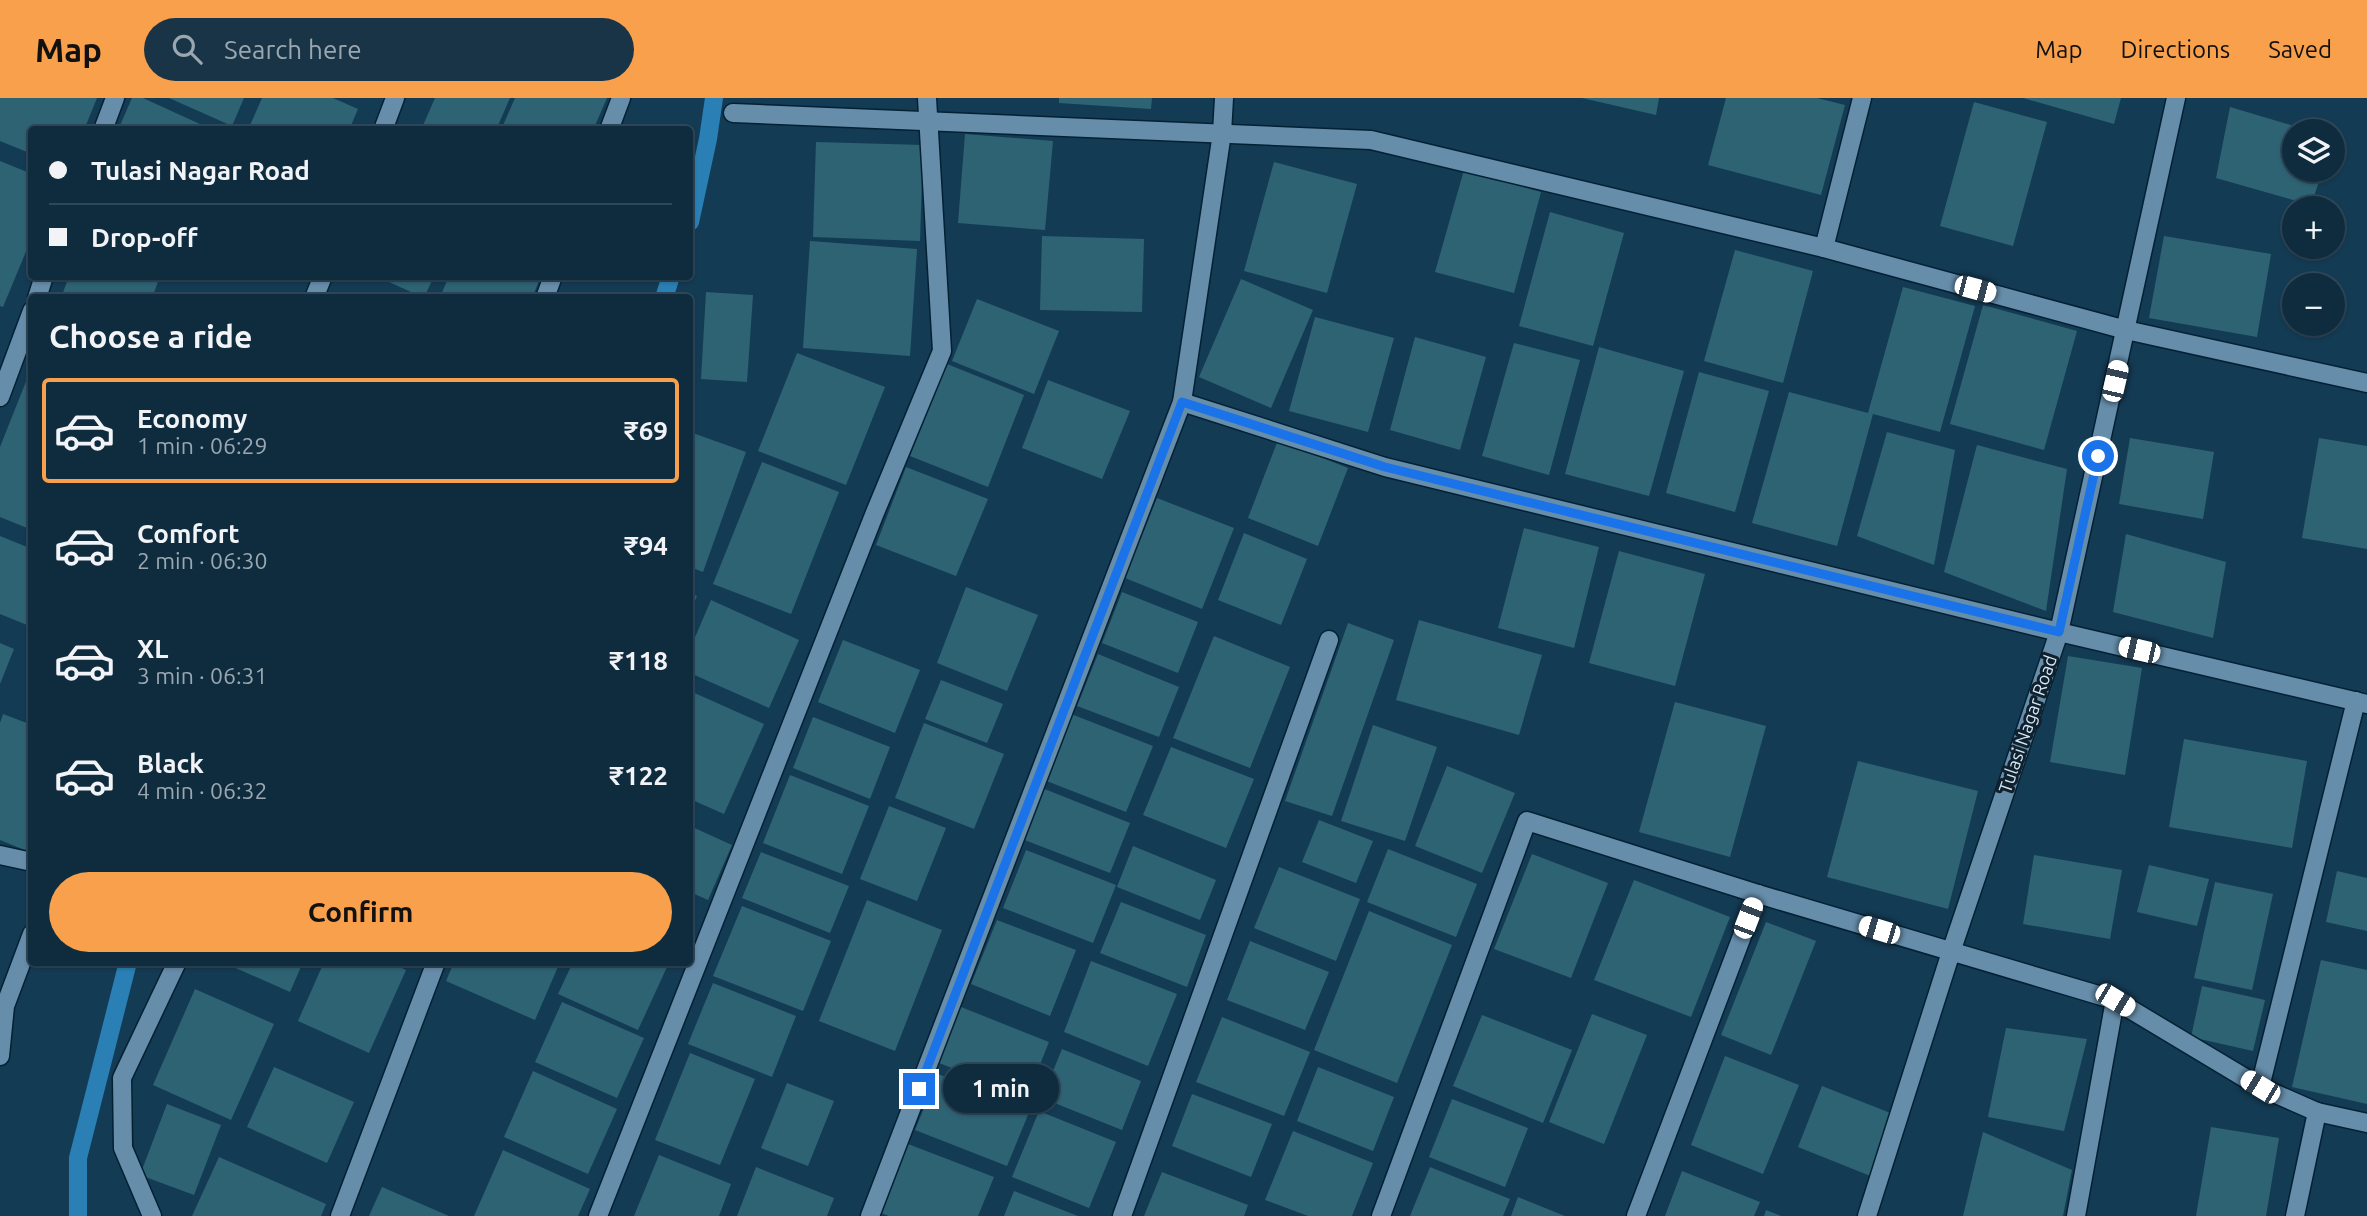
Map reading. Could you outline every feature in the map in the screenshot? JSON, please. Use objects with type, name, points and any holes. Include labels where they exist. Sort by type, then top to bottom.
[{"type":"street","points":[[105,126],[116,98]]},
{"type":"street","points":[[384,126],[395,98]]},
{"type":"street","points":[[610,126],[621,98]]},
{"type":"street","points":[[598,1216],[869,528],[942,351],[927,98]]},
{"type":"street","points":[[870,1216],[1182,402],[1222,133],[1224,98]]},
{"type":"street","points":[[1825,248],[1862,98]]},
{"type":"street","name":"Tulasi Nagar Road","points":[[1867,1216],[1951,952],[2059,632],[2176,98]]},
{"type":"street","points":[[733,113],[1371,140],[1825,248],[2126,331],[2367,383]]},
{"type":"street","points":[[0,397],[25,349]]},
{"type":"street","points":[[1182,402],[1385,467],[2059,632],[2361,702],[2260,1087]]},
{"type":"street","points":[[1122,1216],[1329,639]]},
{"type":"street","points":[[1381,1216],[1527,821],[1758,894],[2115,1000],[2260,1087],[2317,1112],[2367,1123]]},
{"type":"street","points":[[0,855],[28,861]]},
{"type":"street","points":[[1636,1216],[1758,894]]},
{"type":"street","points":[[0,1056],[5,1006],[28,945]]},
{"type":"street","points":[[152,1216],[123,1148],[122,1078],[175,966]]},
{"type":"street","points":[[340,1216],[434,966]]},
{"type":"street","points":[[2076,1216],[2115,1000]]},
{"type":"street","points":[[2295,1216],[2317,1112]]},
{"type":"building","points":[[0,98],[97,98],[86,126],[28,126],[28,152],[0,141]]},
{"type":"building","points":[[132,98],[143,98],[204,126],[120,126]]},
{"type":"building","points":[[169,98],[244,98],[232,126]]},
{"type":"building","points":[[262,98],[333,98],[358,109],[351,126],[250,126]]},
{"type":"building","points":[[435,98],[510,98],[498,126],[423,126]]},
{"type":"building","points":[[515,98],[607,98],[595,126],[503,126]]},
{"type":"building","points":[[1059,98],[1152,98],[1151,109],[1059,103]]},
{"type":"building","points":[[1582,98],[1659,98],[1656,115]]},
{"type":"building","points":[[1726,98],[1817,98],[1845,105],[1821,195],[1708,165]]},
{"type":"building","points":[[2023,98],[2121,98],[2114,124]]},
{"type":"building","points":[[1974,102],[2047,122],[2013,246],[1940,226]]},
{"type":"building","points":[[2230,107],[2282,122],[2282,182],[2319,182],[2314,196],[2282,197],[2216,178]]},
{"type":"building","points":[[965,134],[1053,141],[1045,230],[958,223]]},
{"type":"building","points":[[816,142],[923,145],[920,241],[813,237]]},
{"type":"building","points":[[0,161],[28,172],[28,247],[3,307],[0,306]]},
{"type":"building","points":[[1274,162],[1357,184],[1327,293],[1244,271]]},
{"type":"building","points":[[1464,170],[1541,192],[1514,293],[1435,272]]},
{"type":"building","points":[[1550,212],[1624,233],[1593,346],[1519,326]]},
{"type":"building","points":[[1042,236],[1144,239],[1142,312],[1040,310]]},
{"type":"building","points":[[2164,236],[2271,254],[2257,337],[2149,318]]},
{"type":"building","points":[[810,241],[917,249],[910,356],[803,348]]},
{"type":"building","points":[[1735,250],[1813,271],[1783,383],[1704,361]]},
{"type":"building","points":[[1241,279],[1313,310],[1271,408],[1199,377]]},
{"type":"building","points":[[68,280],[159,280],[153,294],[62,294]]},
{"type":"building","points":[[385,280],[432,280],[426,294],[415,294]]},
{"type":"building","points":[[447,280],[539,280],[534,294],[441,294]]},
{"type":"building","points":[[1903,287],[1975,306],[1940,432],[1873,414],[1837,546],[1752,523],[1789,392],[1868,413]]},
{"type":"building","points":[[706,292],[753,295],[747,382],[701,379]]},
{"type":"building","points":[[977,299],[1059,331],[1034,394],[952,361]]},
{"type":"building","points":[[1983,305],[2077,331],[2044,450],[1950,424]]},
{"type":"building","points":[[1315,317],[1394,338],[1368,432],[1289,411]]},
{"type":"building","points":[[1415,337],[1486,357],[1460,450],[1390,430]]},
{"type":"building","points":[[1514,343],[1580,360],[1549,475],[1482,456]]},
{"type":"building","points":[[1599,347],[1684,371],[1649,496],[1565,474]]},
{"type":"building","points":[[797,353],[885,387],[846,485],[758,451]]},
{"type":"building","points":[[947,364],[1024,395],[988,487],[910,456]]},
{"type":"building","points":[[1699,372],[1769,391],[1735,512],[1666,493]]},
{"type":"building","points":[[28,377],[28,528],[0,517],[0,447]]},
{"type":"building","points":[[1048,380],[1130,411],[1102,479],[1022,448]]},
{"type":"building","points":[[1887,432],[1955,450],[1934,565],[1857,536]]},
{"type":"building","points":[[693,433],[746,452],[703,572],[693,568]]},
{"type":"building","points":[[2130,438],[2214,452],[2203,519],[2119,504]]},
{"type":"building","points":[[2319,438],[2367,446],[2367,549],[2302,538]]},
{"type":"building","points":[[1278,440],[1348,468],[1318,546],[1248,518]]},
{"type":"building","points":[[1977,445],[2067,469],[2046,611],[1944,572]]},
{"type":"building","points":[[762,462],[839,492],[791,614],[713,584]]},
{"type":"building","points":[[906,467],[988,499],[956,576],[876,545]]},
{"type":"building","points":[[1157,498],[1234,528],[1202,609],[1125,578]]},
{"type":"building","points":[[1524,528],[1599,547],[1574,648],[1498,628]]},
{"type":"building","points":[[1244,533],[1307,559],[1281,625],[1218,600]]},
{"type":"building","points":[[2126,534],[2226,562],[2213,638],[2113,612]]},
{"type":"building","points":[[0,536],[28,547],[28,623],[27,625],[0,614]]},
{"type":"building","points":[[1619,551],[1705,574],[1675,686],[1589,663]]},
{"type":"building","points":[[966,587],[1038,615],[1007,691],[937,663]]},
{"type":"building","points":[[1122,592],[1198,622],[1178,673],[1102,643]]},
{"type":"building","points":[[711,600],[799,640],[769,708],[693,674],[693,642]]},
{"type":"building","points":[[1419,620],[1542,655],[1519,735],[1396,700]]},
{"type":"building","points":[[1348,623],[1394,640],[1332,816],[1285,801]]},
{"type":"building","points":[[1214,636],[1290,667],[1250,768],[1173,738]]},
{"type":"building","points":[[843,640],[920,670],[895,733],[818,702]]},
{"type":"building","points":[[0,643],[14,649],[0,684]]},
{"type":"building","points":[[1098,654],[1179,687],[1159,737],[1077,706]]},
{"type":"building","points":[[2068,656],[2142,668],[2125,775],[2050,762]]},
{"type":"building","points":[[941,680],[1003,704],[987,743],[925,719]]},
{"type":"building","points":[[693,692],[764,724],[724,814],[693,800]]},
{"type":"building","points":[[1675,702],[1766,726],[1730,857],[1639,832]]},
{"type":"building","points":[[3,714],[28,723],[28,851],[0,840],[0,723]]},
{"type":"building","points":[[1071,714],[1153,746],[1126,812],[1044,780]]},
{"type":"building","points":[[813,717],[890,747],[870,799],[793,768]]},
{"type":"building","points":[[924,723],[1004,754],[974,829],[895,798]]},
{"type":"building","points":[[1373,725],[1437,747],[1405,841],[1341,821]]},
{"type":"building","points":[[2184,739],[2307,761],[2292,848],[2169,827]]},
{"type":"building","points":[[1171,747],[1254,779],[1226,848],[1143,815]]},
{"type":"building","points":[[1858,761],[1978,791],[1948,909],[1827,877]]},
{"type":"building","points":[[1447,766],[1515,793],[1482,873],[1415,846]]},
{"type":"building","points":[[790,775],[869,806],[842,874],[763,843]]},
{"type":"building","points":[[1042,788],[1130,823],[1110,873],[1022,839]]},
{"type":"building","points":[[889,806],[946,828],[917,901],[860,879]]},
{"type":"building","points":[[1319,820],[1373,841],[1356,883],[1302,862]]},
{"type":"building","points":[[693,827],[732,845],[708,900],[693,893]]},
{"type":"building","points":[[1133,846],[1216,880],[1200,920],[1117,887]]},
{"type":"building","points":[[1388,849],[1477,884],[1456,937],[1367,902]]},
{"type":"building","points":[[1026,850],[1116,885],[1093,943],[1003,908]]},
{"type":"building","points":[[761,852],[849,886],[830,933],[742,898]]},
{"type":"building","points":[[1532,854],[1608,883],[1571,978],[1494,949]]},
{"type":"building","points":[[2034,855],[2122,870],[2110,939],[2023,924]]},
{"type":"building","points":[[2149,865],[2209,879],[2197,926],[2137,912]]},
{"type":"building","points":[[1279,867],[1360,899],[1336,961],[1254,928]]},
{"type":"building","points":[[2337,871],[2367,878],[2367,931],[2326,922]]},
{"type":"building","points":[[1634,880],[1730,917],[1691,1017],[1594,980]]},
{"type":"building","points":[[2215,882],[2273,894],[2252,990],[2194,978]]},
{"type":"building","points":[[867,900],[942,930],[895,1051],[819,1021]]},
{"type":"building","points":[[1121,902],[1206,935],[1187,987],[1100,953]]},
{"type":"building","points":[[742,906],[831,941],[803,1011],[713,976]]},
{"type":"building","points":[[1369,911],[1452,945],[1397,1083],[1314,1050]]},
{"type":"building","points":[[997,920],[1076,950],[1050,1016],[971,984]]},
{"type":"building","points":[[1766,922],[1816,941],[1771,1055],[1721,1035]]},
{"type":"building","points":[[1250,941],[1329,972],[1305,1030],[1227,1000]]},
{"type":"building","points":[[2321,960],[2367,970],[2367,1104],[2292,1087]]},
{"type":"building","points":[[1091,961],[1177,994],[1148,1066],[1064,1032]]},
{"type":"building","points":[[231,966],[301,966],[290,992]]},
{"type":"building","points":[[322,966],[398,966],[406,970],[369,1053],[298,1021]]},
{"type":"building","points":[[452,966],[558,966],[535,1020],[446,981]]},
{"type":"building","points":[[571,966],[667,967],[638,1030],[558,994]]},
{"type":"building","points":[[713,983],[796,1016],[772,1077],[688,1044]]},
{"type":"building","points":[[2202,986],[2265,1000],[2253,1051],[2191,1037]]},
{"type":"building","points":[[195,989],[274,1024],[231,1120],[153,1085]]},
{"type":"building","points":[[562,1002],[644,1038],[617,1098],[535,1062]]},
{"type":"building","points":[[961,1007],[1049,1042],[1027,1097],[939,1063]]},
{"type":"building","points":[[1592,1014],[1647,1035],[1604,1144],[1549,1122]]},
{"type":"building","points":[[1482,1015],[1572,1050],[1543,1123],[1453,1086]]},
{"type":"building","points":[[1222,1017],[1310,1052],[1284,1116],[1196,1082]]},
{"type":"building","points":[[2006,1028],[2087,1039],[2064,1131],[1988,1117]]},
{"type":"building","points":[[1062,1049],[1141,1081],[1122,1130],[1042,1098]]},
{"type":"building","points":[[690,1053],[755,1079],[720,1165],[655,1140]]},
{"type":"building","points":[[1725,1056],[1799,1085],[1763,1174],[1691,1145]]},
{"type":"building","points":[[274,1067],[354,1102],[327,1163],[247,1127]]},
{"type":"building","points":[[1318,1067],[1394,1097],[1373,1151],[1297,1121]]},
{"type":"building","points":[[533,1071],[617,1109],[588,1174],[504,1137]]},
{"type":"building","points":[[938,1074],[1030,1110],[1007,1166],[915,1130]]},
{"type":"building","points":[[787,1083],[834,1101],[808,1166],[761,1148]]},
{"type":"building","points":[[1822,1086],[1898,1116],[1873,1177],[1798,1147]]},
{"type":"building","points":[[1192,1094],[1272,1124],[1251,1177],[1172,1146]]},
{"type":"building","points":[[1452,1099],[1528,1128],[1505,1187],[1429,1157]]},
{"type":"building","points":[[167,1104],[221,1125],[194,1195],[140,1175]]},
{"type":"building","points":[[1039,1111],[1116,1142],[1089,1208],[1012,1177]]},
{"type":"building","points":[[2211,1127],[2279,1138],[2266,1216],[2196,1216]]},
{"type":"building","points":[[1293,1131],[1373,1163],[1352,1216],[1308,1216],[1265,1200]]},
{"type":"building","points":[[1983,1132],[2072,1170],[2063,1216],[1963,1216]]},
{"type":"building","points":[[908,1144],[994,1177],[978,1216],[889,1216],[881,1213]]},
{"type":"building","points":[[503,1150],[590,1189],[578,1216],[474,1216]]},
{"type":"building","points":[[659,1155],[731,1184],[719,1216],[634,1216]]},
{"type":"building","points":[[219,1157],[326,1204],[321,1216],[192,1216]]},
{"type":"building","points":[[756,1167],[834,1198],[827,1216],[737,1216]]},
{"type":"building","points":[[1430,1167],[1510,1199],[1503,1216],[1410,1216]]},
{"type":"building","points":[[1682,1171],[1760,1202],[1754,1216],[1665,1216]]},
{"type":"building","points":[[1162,1172],[1248,1205],[1244,1216],[1144,1216]]},
{"type":"building","points":[[382,1187],[449,1216],[369,1216]]},
{"type":"building","points":[[1014,1191],[1078,1216],[1004,1216]]},
{"type":"building","points":[[1518,1197],[1565,1216],[1511,1216]]},
{"type":"building","points":[[1766,1210],[1781,1216],[1764,1216]]},
{"type":"waterway","points":[[693,208],[714,98]]},
{"type":"waterway","points":[[665,294],[670,280]]},
{"type":"waterway","points":[[78,1216],[78,1158],[127,966]]},
{"type":"route","points":[[919,1089],[1182,402],[1385,467],[2059,632],[2098,456]]}]
